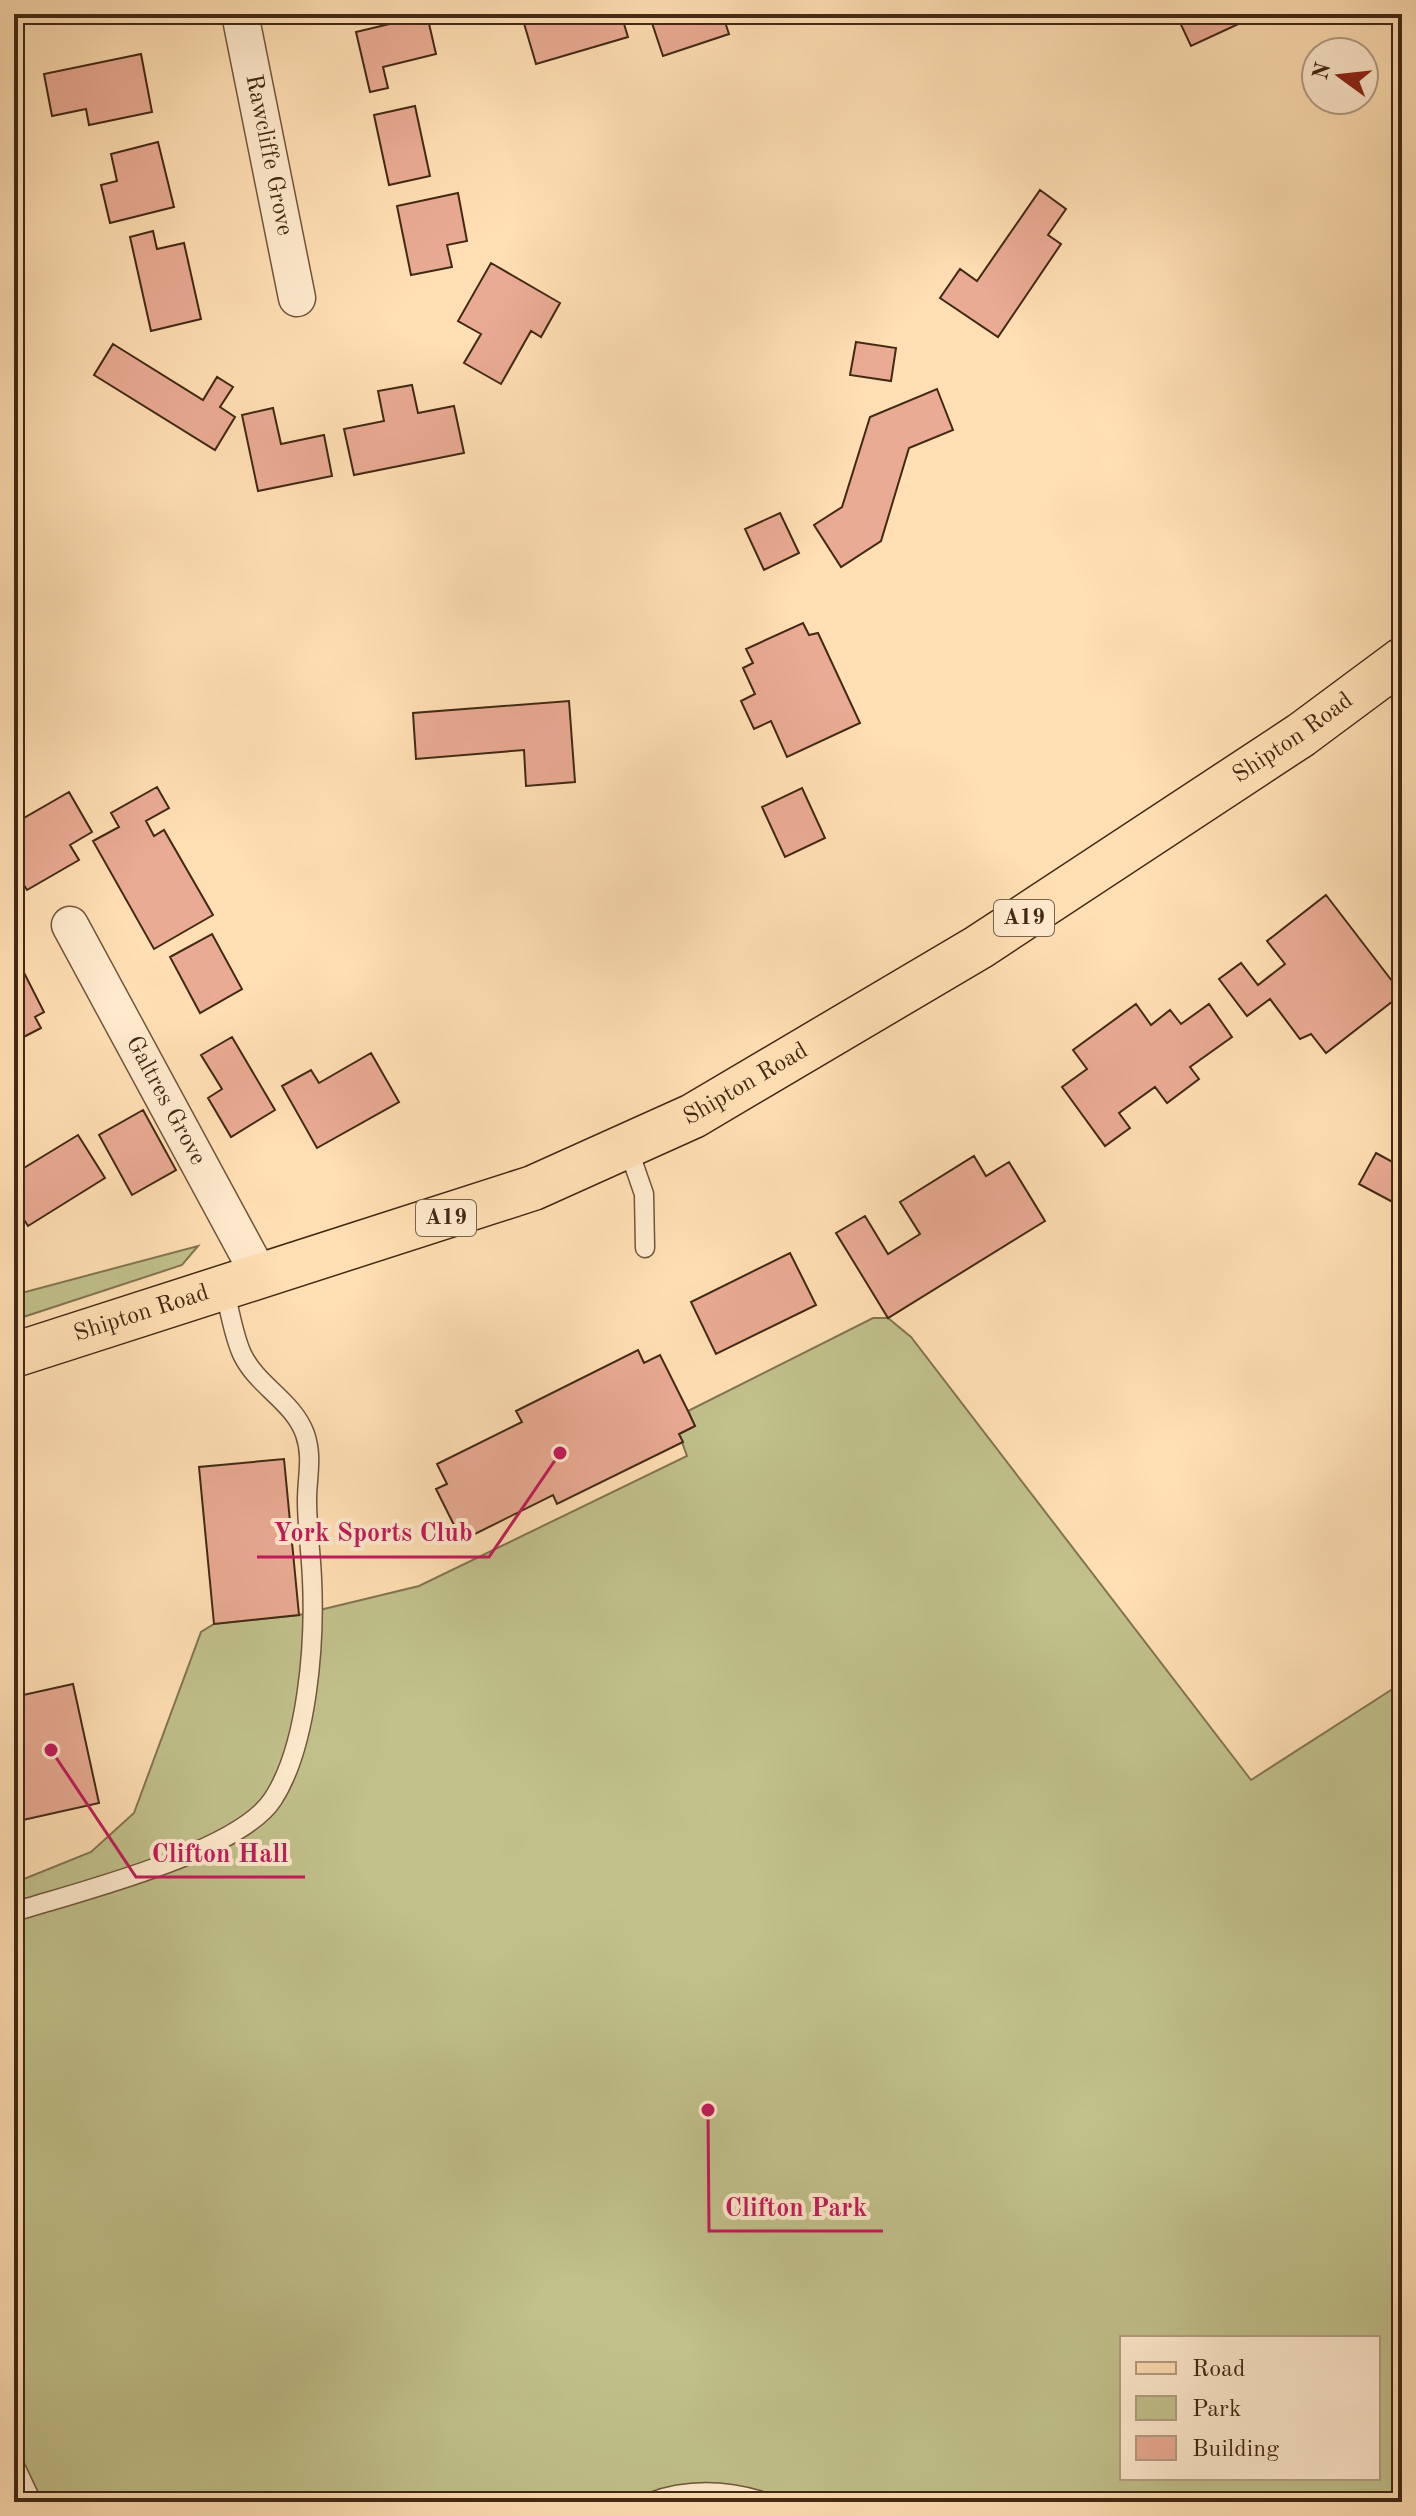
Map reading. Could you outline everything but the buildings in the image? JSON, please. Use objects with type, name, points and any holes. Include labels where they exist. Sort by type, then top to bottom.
[{"type":"main road","name":"Shipton Road","points":[[14,1355],[243,1284],[533,1188],[628,1148],[693,1116],[979,947],[1288,744],[1402,660]]},
{"type":"street","name":"Rawcliffe Grove","points":[[240,14],[297,298]]},
{"type":"street","name":"Galtres Grove","points":[[70,925],[243,1284]]},
{"type":"lane","points":[[628,1148],[644,1194],[645,1248]]},
{"type":"lane","points":[[14,1912],[185,1855],[238,1831],[272,1800],[293,1752],[306,1691],[313,1612],[307,1499],[310,1472],[305,1435],[295,1412],[267,1388],[242,1355],[243,1284]]},
{"type":"lane","points":[[14,2464],[32,2502]]},
{"type":"lane","points":[[651,2502],[677,2492],[735,2493],[765,2502]]},
{"type":"green space","points":[[198,1246],[182,1265],[14,1320],[14,1295]]},
{"type":"green space","points":[[873,1318],[888,1318],[911,1337],[1251,1780],[1402,1683],[1402,2502],[14,2502],[14,1883],[91,1852],[134,1813],[201,1632],[214,1624],[299,1615],[419,1586],[687,1456],[679,1434],[695,1426],[688,1411]]},
{"type":"place","name":"York Sports Club","points":[[560,1453]]},
{"type":"place","name":"Clifton Hall","points":[[51,1750]]},
{"type":"place","name":"Clifton Park","points":[[708,2110]]}]
